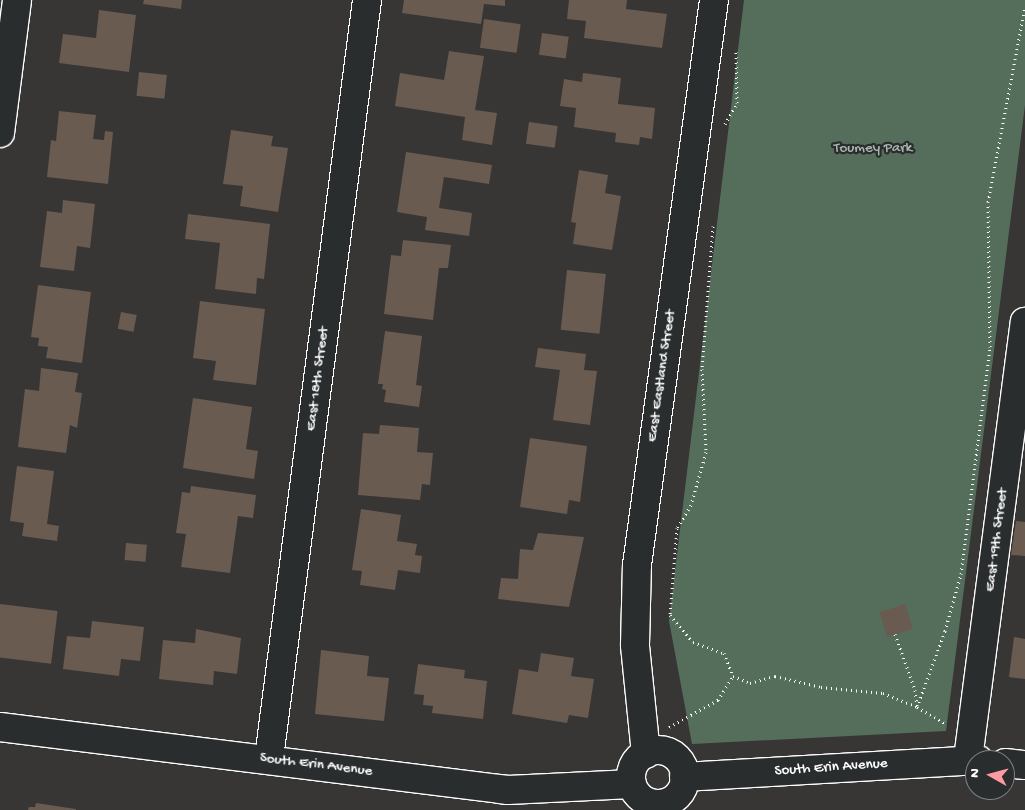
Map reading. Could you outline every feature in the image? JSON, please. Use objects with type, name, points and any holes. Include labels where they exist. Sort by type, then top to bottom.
[{"type":"street","points":[[0,133],[17,0]]},
{"type":"street","name":"East 18th Street","points":[[269,758],[367,0]]},
{"type":"street","name":"East Eastland Street","points":[[645,747],[635,645],[637,565],[714,0]]},
{"type":"street","name":"East 19th Street","points":[[974,750],[973,728],[1019,413],[1025,322]]},
{"type":"street","name":"South Erin Avenue","points":[[0,727],[269,758],[508,790],[632,784]]},
{"type":"street","points":[[645,747],[668,753],[681,764],[684,778],[677,796],[660,807],[644,801],[632,784],[632,769],[645,747]]},
{"type":"street","name":"South Erin Avenue","points":[[684,778],[965,760]]},
{"type":"path","points":[[917,707],[945,631],[961,574],[990,346],[988,202],[1025,7]]},
{"type":"path","points":[[721,133],[736,103],[736,48]]},
{"type":"path","points":[[713,218],[702,369],[706,452],[691,505],[677,528],[670,615],[693,642],[724,653],[734,676],[750,683],[776,676],[821,687],[883,693],[917,707],[943,723],[973,728]]},
{"type":"path","points":[[895,634],[915,690],[917,707]]},
{"type":"path","points":[[645,747],[718,700],[734,676]]},
{"type":"green space","name":"Toumey Park","points":[[744,0],[1025,0],[1025,105],[946,731],[692,744],[669,621]]},
{"type":"building","points":[[144,0],[182,0],[181,9],[143,4]]},
{"type":"building","points":[[404,0],[505,0],[505,6],[484,4],[481,24],[402,13]]},
{"type":"building","points":[[569,0],[627,0],[626,9],[667,14],[662,48],[584,38],[586,21],[567,19]]},
{"type":"building","points":[[99,10],[136,15],[129,72],[59,63],[63,34],[96,38]]},
{"type":"building","points":[[484,19],[521,24],[517,53],[480,48]]},
{"type":"building","points":[[542,33],[569,37],[566,59],[539,55]]},
{"type":"building","points":[[449,51],[484,56],[475,110],[497,113],[492,145],[462,140],[465,117],[395,106],[400,73],[444,80]]},
{"type":"building","points":[[139,72],[167,75],[164,99],[136,96]]},
{"type":"building","points":[[583,73],[621,78],[618,104],[655,108],[652,139],[640,137],[639,145],[615,142],[616,133],[574,127],[576,108],[560,106],[564,79],[582,82]]},
{"type":"building","points":[[59,111],[96,115],[93,139],[104,140],[105,131],[113,132],[108,184],[47,177],[51,140],[56,141]]},
{"type":"building","points":[[529,122],[558,126],[555,148],[526,144]]},
{"type":"building","points":[[231,130],[273,136],[271,146],[288,148],[278,212],[240,206],[243,186],[223,184]]},
{"type":"building","points":[[406,152],[492,165],[489,184],[444,177],[439,208],[472,213],[469,236],[425,230],[427,217],[397,212]]},
{"type":"building","points":[[579,170],[608,175],[605,193],[621,196],[612,250],[573,244],[576,223],[571,222]]},
{"type":"building","points":[[63,200],[95,204],[90,248],[77,246],[74,271],[40,267],[47,211],[62,213]]},
{"type":"building","points":[[188,214],[270,224],[264,279],[257,278],[256,294],[215,289],[220,243],[185,239]]},
{"type":"building","points":[[403,240],[451,245],[448,268],[439,268],[433,320],[384,314],[391,255],[401,256]]},
{"type":"building","points":[[567,270],[606,274],[600,334],[561,330]]},
{"type":"building","points":[[38,285],[91,292],[82,363],[46,358],[48,347],[38,346],[39,338],[31,337]]},
{"type":"building","points":[[200,301],[265,309],[256,385],[213,380],[216,361],[193,358]]},
{"type":"building","points":[[121,312],[137,315],[133,332],[118,329]]},
{"type":"building","points":[[385,331],[422,336],[416,385],[422,386],[419,407],[384,402],[386,390],[382,389],[383,384],[378,384]]},
{"type":"building","points":[[538,348],[586,354],[584,370],[597,371],[590,425],[553,420],[560,370],[535,367]]},
{"type":"building","points":[[41,368],[78,373],[75,392],[82,393],[77,428],[70,425],[66,453],[18,447],[25,389],[39,391]]},
{"type":"building","points":[[193,398],[252,407],[246,449],[258,451],[254,479],[183,468]]},
{"type":"building","points":[[380,425],[419,428],[417,452],[433,453],[430,485],[422,484],[420,500],[358,495],[363,433],[379,434]]},
{"type":"building","points":[[530,438],[587,446],[580,502],[569,500],[567,514],[520,507]]},
{"type":"building","points":[[17,466],[54,471],[47,524],[59,526],[57,541],[22,536],[24,523],[10,521]]},
{"type":"building","points":[[191,486],[256,495],[253,518],[238,516],[230,573],[181,567],[186,534],[176,533],[182,492],[190,493]]},
{"type":"building","points":[[361,509],[401,515],[397,541],[417,544],[415,555],[422,556],[420,573],[398,570],[395,590],[360,585],[362,571],[352,570]]},
{"type":"building","points":[[1016,521],[1025,522],[1025,556],[1011,555]]},
{"type":"building","points":[[538,533],[584,537],[569,607],[498,599],[501,578],[518,579],[520,549],[533,550]]},
{"type":"building","points":[[126,543],[147,545],[145,562],[125,560]]},
{"type":"building","points":[[0,604],[58,611],[51,664],[0,657]]},
{"type":"building","points":[[905,604],[913,629],[887,637],[879,612]]},
{"type":"building","points":[[92,621],[144,627],[140,661],[121,659],[119,676],[63,669],[67,636],[90,638]]},
{"type":"building","points":[[196,629],[241,638],[237,674],[214,671],[213,685],[159,679],[163,640],[195,643]]},
{"type":"building","points":[[1014,637],[1025,639],[1025,679],[1009,677]]},
{"type":"building","points":[[321,650],[369,656],[367,676],[389,678],[384,721],[315,714]]},
{"type":"building","points":[[541,653],[574,658],[571,676],[594,679],[588,718],[569,715],[567,723],[512,714],[519,669],[538,672]]},
{"type":"building","points":[[418,664],[465,670],[464,678],[487,681],[483,719],[432,713],[433,706],[423,705],[424,695],[414,694]]},
{"type":"building","points":[[36,803],[76,810],[28,810],[29,807],[35,807]]}]
